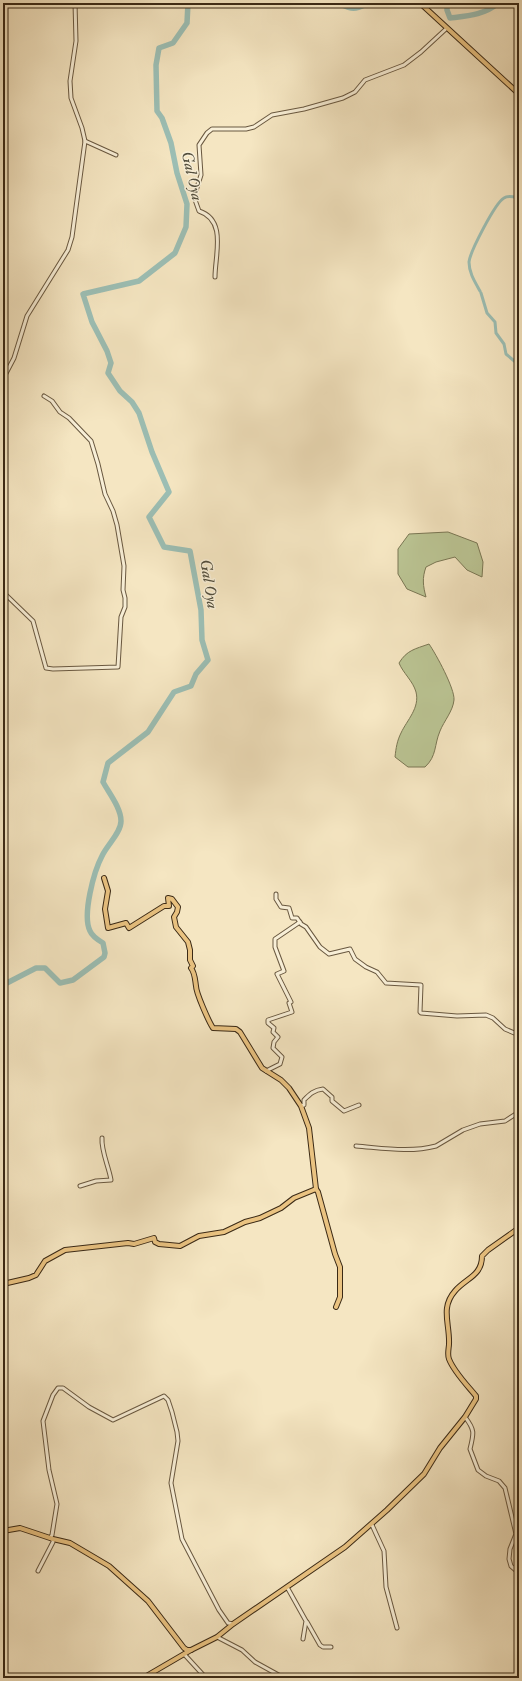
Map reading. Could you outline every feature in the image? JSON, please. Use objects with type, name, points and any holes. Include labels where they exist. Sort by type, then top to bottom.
[{"type":"main road","points":[[420,3],[519,94]]},
{"type":"main road","points":[[104,878],[108,890],[105,909],[108,928],[126,923],[129,928],[164,906],[169,906],[168,898],[172,899],[178,907],[174,917],[176,927],[188,942],[190,960],[193,966],[191,968],[197,980],[196,986],[206,1010],[208,1020],[214,1028],[236,1029],[240,1032],[262,1068],[281,1080],[289,1088],[300,1106],[309,1128],[316,1189],[340,1267],[340,1297],[336,1307]]},
{"type":"main road","points":[[3,1284],[23,1280],[36,1275],[45,1261],[65,1250],[128,1243],[134,1244],[154,1238],[155,1242],[159,1244],[180,1246],[199,1236],[224,1232],[245,1222],[260,1218],[281,1208],[294,1198],[316,1189]]},
{"type":"main road","points":[[143,1678],[191,1650],[217,1637],[233,1624],[345,1547],[372,1525],[424,1474],[440,1448],[476,1402],[476,1396],[448,1358],[449,1344],[446,1316],[449,1301],[454,1291],[478,1271],[482,1265],[482,1256],[519,1228]]},
{"type":"main road","points":[[3,1531],[17,1528],[74,1545],[118,1572],[148,1601],[184,1648],[191,1650]]},
{"type":"street","points":[[3,379],[14,358],[28,316],[68,250],[73,227],[84,142],[82,128],[71,98],[70,81],[76,41],[75,3]]},
{"type":"street","points":[[215,277],[218,253],[217,231],[210,217],[199,211],[194,197],[201,175],[199,146],[207,132],[212,129],[246,129],[254,127],[272,115],[304,109],[343,98],[355,92],[365,80],[404,65],[421,52],[447,28]]},
{"type":"street","points":[[84,142],[116,155]]},
{"type":"street","points":[[3,592],[33,621],[46,668],[118,667],[121,617],[125,606],[123,590],[124,566],[113,510],[105,494],[91,441],[69,418],[60,412],[52,401],[44,396]]},
{"type":"street","points":[[276,894],[276,899],[281,907],[289,908],[292,918],[297,918],[306,927],[320,946],[329,954],[350,949],[355,959],[366,967],[377,972],[386,982],[421,985],[421,1013],[457,1016],[486,1015],[493,1018],[505,1029],[519,1035]]},
{"type":"street","points":[[266,1071],[280,1064],[282,1057],[273,1048],[274,1042],[278,1037],[273,1032],[274,1028],[268,1020],[292,1012],[289,1003],[291,1002],[278,974],[284,971],[275,947],[275,939],[300,922]]},
{"type":"street","points":[[300,1106],[304,1105],[304,1100],[315,1090],[323,1088],[332,1097],[332,1102],[344,1112],[359,1105]]},
{"type":"street","points":[[356,1146],[399,1150],[420,1150],[431,1148],[464,1130],[480,1124],[505,1121],[519,1112]]},
{"type":"street","points":[[80,1186],[96,1181],[111,1180],[109,1167],[102,1145],[102,1138]]},
{"type":"street","points":[[38,1571],[53,1542],[51,1539],[57,1504],[48,1468],[43,1421],[53,1395],[58,1388],[63,1388],[89,1407],[114,1420],[164,1396],[168,1400],[177,1432],[178,1441],[172,1468],[171,1486],[181,1534],[219,1610],[228,1623],[233,1624]]},
{"type":"street","points":[[465,1417],[473,1432],[474,1437],[470,1449],[478,1470],[486,1476],[499,1481],[507,1496],[516,1534],[510,1549],[509,1559],[511,1566],[519,1573]]},
{"type":"street","points":[[372,1525],[384,1550],[386,1587],[397,1628]]},
{"type":"street","points":[[287,1587],[320,1645],[323,1647],[331,1647]]},
{"type":"street","points":[[303,1639],[306,1621]]},
{"type":"street","points":[[217,1637],[242,1650],[261,1666],[284,1678]]},
{"type":"street","points":[[184,1654],[206,1678]]},
{"type":"green space","points":[[448,532],[477,543],[483,562],[482,577],[467,570],[455,557],[436,562],[426,567],[423,582],[426,597],[407,589],[398,574],[398,549],[409,534]]},
{"type":"green space","points":[[429,644],[452,688],[454,700],[450,712],[438,736],[432,759],[425,767],[408,767],[395,757],[395,754],[399,739],[415,709],[417,698],[415,688],[399,663],[408,653]]},
{"type":"waterway","name":"Gal Oya","points":[[3,985],[36,968],[45,968],[60,983],[73,980],[104,957],[105,953],[103,943],[95,938],[91,933],[87,915],[90,893],[99,863],[104,852],[119,830],[121,821],[119,811],[103,782],[108,763],[148,732],[174,692],[191,686],[196,674],[208,660],[202,640],[201,610],[190,551],[164,547],[149,517],[169,492],[152,452],[139,413],[132,402],[120,391],[108,373],[111,363],[107,351],[92,322],[83,294],[139,281],[175,253],[186,227],[187,204],[177,173],[171,143],[162,118],[157,111],[156,65],[159,48],[173,43],[187,23],[188,3]]},
{"type":"waterway","name":"Gal Oya","points":[[338,3],[354,8],[369,3]]},
{"type":"waterway","name":"Gal Oya","points":[[447,3],[447,10],[450,18],[469,16],[487,10],[498,3]]},
{"type":"waterway","points":[[480,291],[470,270],[470,257],[489,218],[500,202],[504,198],[511,196],[519,198]]},
{"type":"waterway","points":[[481,293],[487,313],[495,322],[496,333],[504,344],[506,354],[519,365]]}]
